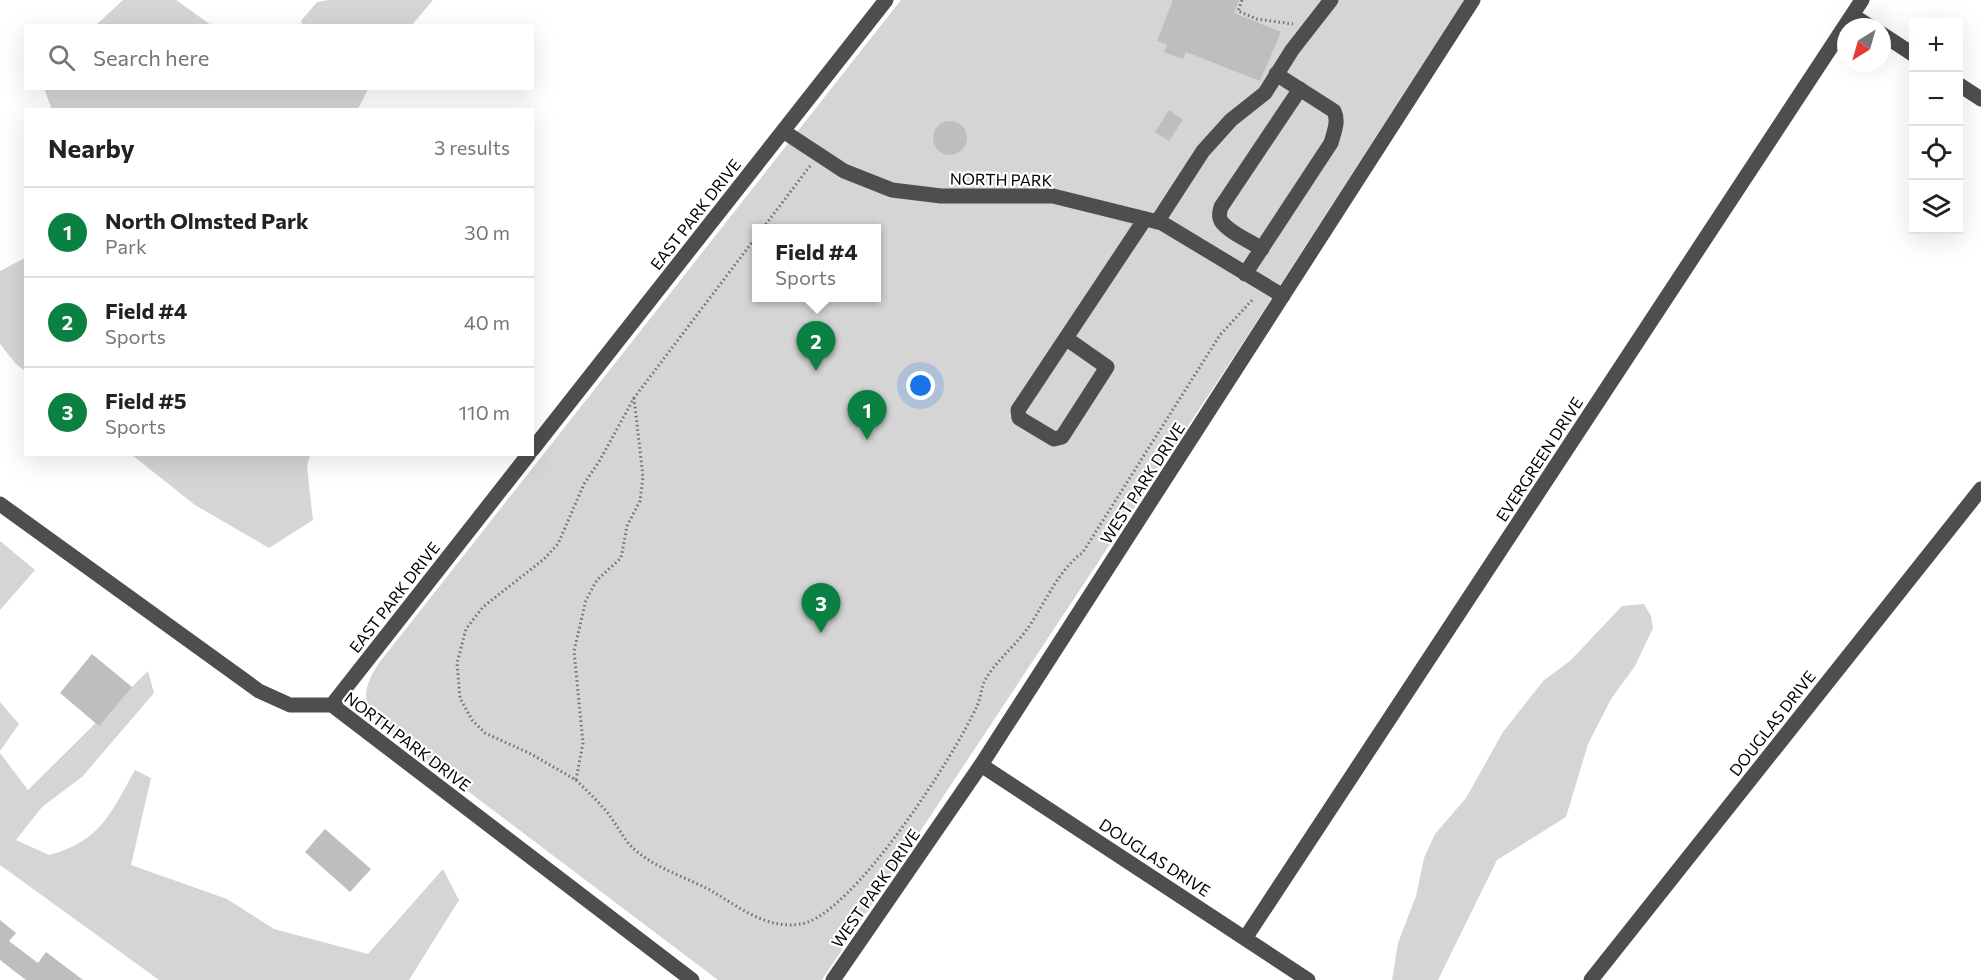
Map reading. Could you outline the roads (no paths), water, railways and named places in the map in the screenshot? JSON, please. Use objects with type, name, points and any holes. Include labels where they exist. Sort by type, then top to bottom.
[{"type":"street","name":"EAST PARK DRIVE","points":[[534,447],[886,0]]},
{"type":"street","points":[[1067,339],[1107,367],[1062,437],[1054,440],[1019,418],[1018,410],[1067,339],[1151,220],[1203,152],[1231,120],[1265,93],[1276,74],[1331,0]]},
{"type":"street","name":"WEST PARK DRIVE","points":[[833,980],[981,765],[1473,0]]},
{"type":"street","name":"EVERGREEN DRIVE","points":[[1246,937],[1862,0]]},
{"type":"street","points":[[1852,15],[1857,18]]},
{"type":"street","points":[[1891,40],[1909,52]]},
{"type":"street","points":[[1245,274],[1331,143],[1336,126],[1337,117],[1334,111],[1276,74]]},
{"type":"street","points":[[1963,87],[1981,99]]},
{"type":"street","points":[[1262,249],[1227,226],[1221,221],[1219,215],[1221,207],[1300,89]]},
{"type":"street","name":"NORTH PARK","points":[[783,131],[844,171],[892,190],[941,196],[1053,195],[1151,220],[1284,296]]},
{"type":"street","name":"EAST PARK DRIVE","points":[[332,705],[527,456]]},
{"type":"street","name":"DOUGLAS DRIVE","points":[[1591,980],[1981,489]]},
{"type":"street","name":"NORTH PARK DRIVE","points":[[0,504],[259,691],[290,705],[332,705],[692,980]]},
{"type":"street","name":"DOUGLAS DRIVE","points":[[981,765],[1246,937],[1308,980]]},
{"type":"place","name":"Field #4","points":[[816,371]]},
{"type":"place","name":"North Olmsted Park","points":[[867,440]]},
{"type":"place","name":"Field #5","points":[[821,633]]}]
